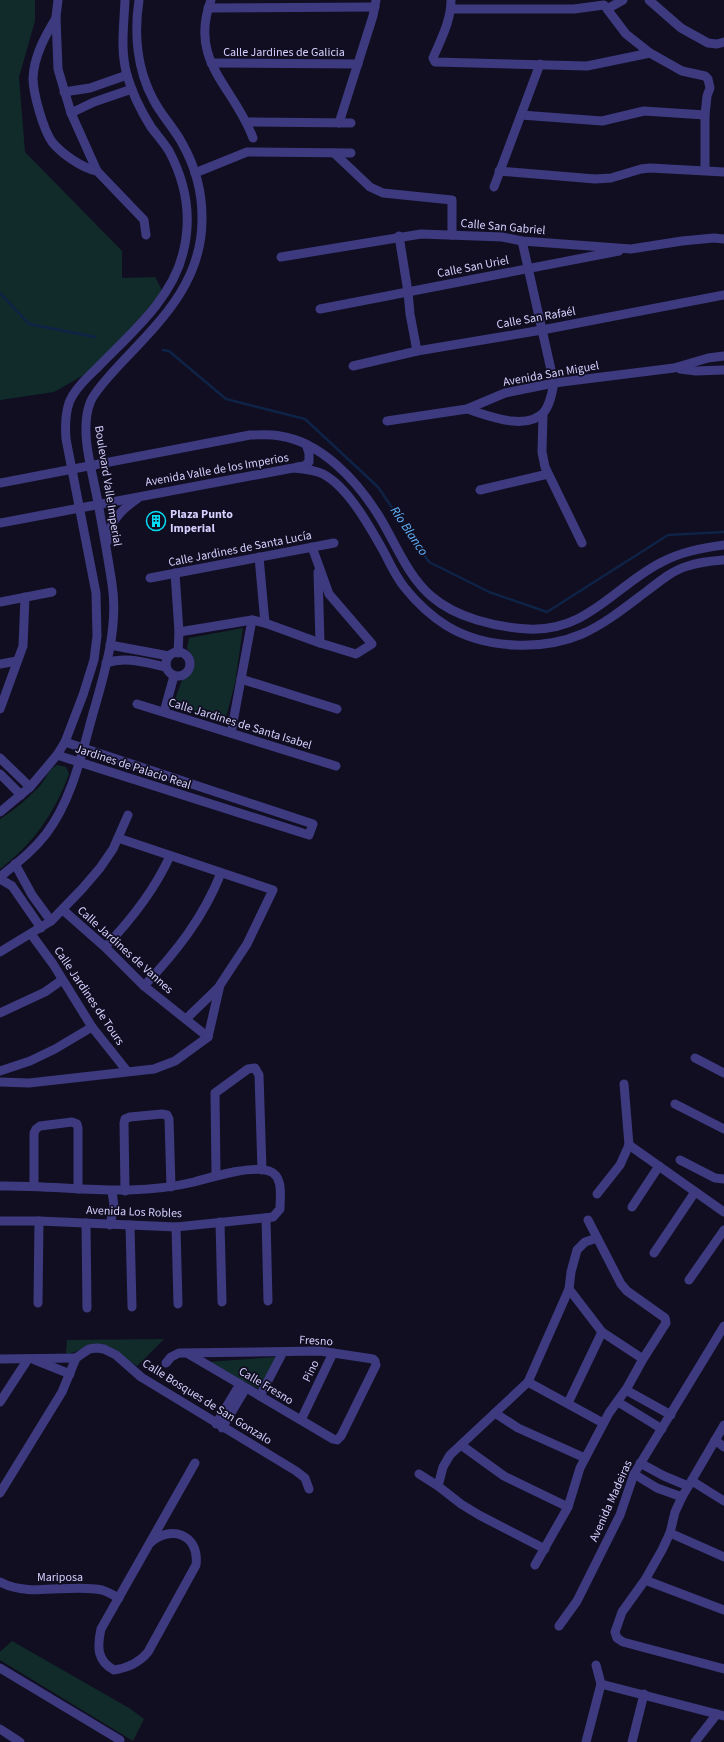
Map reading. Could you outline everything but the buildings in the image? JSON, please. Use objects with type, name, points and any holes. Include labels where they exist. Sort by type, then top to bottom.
[{"type":"street","points":[[58,0],[56,17],[58,69],[71,113],[98,171],[144,220],[146,235]]},
{"type":"street","points":[[0,812],[30,787],[57,755],[65,742],[83,695],[94,660],[98,616],[93,572],[71,470],[65,427],[70,402],[82,383],[133,331],[156,304],[174,277],[183,254],[188,232],[188,210],[178,170],[168,150],[151,126],[132,89],[127,75],[123,48],[125,0]]},
{"type":"street","name":"Boulevard Valle Imperial","points":[[0,878],[29,853],[46,833],[67,796],[84,748],[110,644],[113,616],[112,586],[85,427],[90,402],[110,375],[167,313],[184,289],[195,267],[200,244],[202,218],[200,191],[195,173],[182,142],[153,100],[144,77],[138,55],[137,11],[139,0]]},
{"type":"street","points":[[624,0],[604,5],[574,9],[451,4],[445,31],[433,58],[435,62],[595,65],[650,53]]},
{"type":"street","points":[[649,0],[682,28],[708,43],[717,44],[724,42]]},
{"type":"street","points":[[253,138],[247,122],[218,77],[211,63],[204,37],[205,20],[209,4],[376,4],[339,123]]},
{"type":"street","points":[[604,5],[626,34],[650,53],[682,71],[706,76],[708,79],[710,88],[707,96],[705,114],[704,170]]},
{"type":"street","points":[[56,17],[40,45],[34,71],[33,77],[37,106],[52,141],[74,162],[90,170],[98,171]]},
{"type":"street","name":"Calle Jardines de Galicia","points":[[211,63],[358,64]]},
{"type":"street","points":[[494,187],[540,64]]},
{"type":"street","points":[[64,92],[90,88],[127,75]]},
{"type":"street","points":[[105,83],[109,98]]},
{"type":"street","points":[[71,113],[94,102],[132,89]]},
{"type":"street","points":[[521,115],[602,121],[644,111],[705,114]]},
{"type":"street","points":[[247,122],[351,123]]},
{"type":"street","points":[[195,173],[247,152],[351,153]]},
{"type":"street","points":[[334,153],[370,188],[383,193],[452,200],[452,235]]},
{"type":"street","points":[[499,172],[595,179],[611,178],[641,169],[650,168],[724,172]]},
{"type":"street","name":"Calle San Gabriel","points":[[281,257],[399,236],[421,234],[502,237],[522,241],[631,249],[682,241],[714,238],[724,239]]},
{"type":"street","points":[[399,236],[417,351]]},
{"type":"street","points":[[522,241],[554,383],[548,406],[543,414],[542,452],[548,474],[582,543]]},
{"type":"street","name":"Calle San Uriel","points":[[320,309],[631,249]]},
{"type":"street","name":"Calle San Rafaél","points":[[353,366],[417,351],[542,330],[724,294]]},
{"type":"street","points":[[117,347],[128,356]]},
{"type":"street","name":"Avenida San Miguel","points":[[387,421],[467,409],[505,393],[554,383],[674,368],[708,358],[724,356]]},
{"type":"street","name":"Avenida San Miguel","points":[[674,368],[724,370]]},
{"type":"street","points":[[467,409],[514,422],[525,421],[543,414]]},
{"type":"street","name":"Avenida Valle de los Imperios","points":[[0,484],[250,435],[281,436],[306,444],[332,462],[356,486],[377,513],[410,571],[422,588],[432,597],[455,611],[504,626],[529,629],[555,627],[576,620],[610,600],[660,563],[684,552],[724,545]]},
{"type":"street","points":[[293,468],[304,466],[309,462],[309,453],[306,444]]},
{"type":"street","name":"Avenida Valle de los Imperios","points":[[0,523],[293,468],[311,470],[323,474],[337,485],[364,517],[399,581],[425,610],[448,626],[469,636],[499,643],[527,645],[556,642],[582,634],[618,612],[667,575],[688,566],[724,560]]},
{"type":"street","points":[[480,490],[548,474]]},
{"type":"street","points":[[106,552],[107,535],[115,518],[126,507],[142,496]]},
{"type":"street","name":"Calle Jardines de Santa Lucía","points":[[150,578],[334,543]]},
{"type":"street","points":[[179,632],[252,620],[265,622],[320,643],[356,654],[372,644],[329,594],[312,547]]},
{"type":"street","points":[[711,547],[713,561]]},
{"type":"street","points":[[259,557],[265,622]]},
{"type":"street","points":[[318,562],[320,643]]},
{"type":"street","points":[[166,667],[166,663],[174,654],[179,632],[176,573]]},
{"type":"street","points":[[411,596],[422,588]]},
{"type":"street","points":[[0,602],[52,592]]},
{"type":"street","points":[[0,709],[16,661],[23,646],[25,597]]},
{"type":"street","points":[[610,600],[618,612]]},
{"type":"street","points":[[98,616],[113,616]]},
{"type":"street","points":[[231,733],[252,620]]},
{"type":"street","points":[[110,644],[187,657],[190,666],[184,675],[174,676]]},
{"type":"street","points":[[132,660],[133,649]]},
{"type":"street","points":[[106,663],[118,660],[132,660],[166,667],[174,676]]},
{"type":"street","points":[[0,664],[16,661]]},
{"type":"street","points":[[164,712],[174,676]]},
{"type":"street","points":[[241,679],[337,709]]},
{"type":"street","name":"Calle Jardines de Santa Isabel","points":[[137,704],[336,766]]},
{"type":"street","name":"Jardines de Palacio Real","points":[[57,755],[200,802],[309,835],[313,824],[206,790],[65,742]]},
{"type":"street","points":[[97,768],[101,754]]},
{"type":"street","points":[[0,758],[30,787]]},
{"type":"street","points":[[12,770],[2,776],[21,795]]},
{"type":"street","name":"Jardines de Palacio Real","points":[[200,802],[206,790]]},
{"type":"street","points":[[0,952],[41,928],[63,910],[100,868],[118,838],[128,815]]},
{"type":"street","points":[[118,838],[273,890],[247,944],[220,985],[186,1020]]},
{"type":"street","points":[[106,947],[147,898],[160,879],[170,856]]},
{"type":"street","points":[[15,864],[32,894],[51,921]]},
{"type":"street","points":[[144,986],[183,942],[212,897],[221,873]]},
{"type":"street","points":[[0,878],[12,886],[41,928]]},
{"type":"street","name":"Calle Jardines de Vannes","points":[[63,910],[106,947],[144,986],[208,1037]]},
{"type":"street","name":"Calle Jardines de Tours","points":[[31,934],[92,1027],[127,1071]]},
{"type":"street","points":[[0,1013],[45,992],[62,980]]},
{"type":"street","points":[[0,1082],[29,1083],[127,1071],[154,1070],[175,1061],[208,1037],[220,985]]},
{"type":"street","points":[[0,1071],[30,1061],[55,1049],[92,1027]]},
{"type":"street","points":[[695,1058],[724,1074]]},
{"type":"street","points":[[216,1175],[214,1093],[248,1069],[255,1068],[259,1075],[262,1170],[270,1171],[279,1181],[280,1209],[273,1217],[266,1218],[268,1301]]},
{"type":"street","points":[[598,1194],[620,1165],[629,1145],[624,1084]]},
{"type":"street","points":[[675,1104],[724,1130]]},
{"type":"street","points":[[125,1190],[125,1119],[130,1117],[154,1115],[167,1115],[169,1119],[171,1187]]},
{"type":"street","points":[[34,1186],[34,1133],[36,1129],[40,1126],[72,1122],[77,1124],[78,1128],[78,1189]]},
{"type":"street","points":[[629,1145],[724,1212]]},
{"type":"street","points":[[680,1160],[715,1178],[724,1179]]},
{"type":"street","points":[[632,1207],[659,1166]]},
{"type":"street","name":"Avenida Los Robles","points":[[0,1186],[125,1190],[171,1187],[216,1175],[262,1170]]},
{"type":"street","points":[[110,1225],[114,1206],[112,1190]]},
{"type":"street","points":[[654,1253],[696,1192]]},
{"type":"street","name":"Avenida Los Robles","points":[[0,1221],[39,1221],[176,1227],[266,1218]]},
{"type":"street","points":[[535,1565],[568,1507],[580,1468],[608,1413],[626,1390],[643,1359],[666,1323],[665,1318],[627,1291],[621,1284],[588,1220]]},
{"type":"street","points":[[38,1303],[39,1221]]},
{"type":"street","points":[[220,1222],[222,1302]]},
{"type":"street","points":[[86,1223],[87,1308]]},
{"type":"street","points":[[130,1225],[132,1307]]},
{"type":"street","points":[[176,1227],[178,1304]]},
{"type":"street","points":[[689,1280],[724,1230]]},
{"type":"street","points":[[438,1486],[443,1467],[450,1455],[528,1382],[569,1289],[571,1272],[577,1250],[585,1242],[597,1238]]},
{"type":"street","points":[[569,1289],[602,1332],[643,1359]]},
{"type":"street","name":"Avenida Madeiras","points":[[559,1626],[577,1601],[620,1515],[634,1474],[640,1463],[671,1415],[724,1326]]},
{"type":"street","points":[[568,1404],[602,1332]]},
{"type":"street","name":"Calle Bosques de San Gonzalo","points":[[76,1358],[89,1349],[104,1349],[116,1355],[141,1377],[219,1426],[296,1471],[305,1478],[310,1489]]},
{"type":"street","name":"Fresno","points":[[166,1363],[173,1355],[187,1353],[320,1351],[373,1359],[376,1365],[341,1436],[337,1440],[333,1439]]},
{"type":"street","points":[[260,1396],[283,1352]]},
{"type":"street","name":"Calle Fresno","points":[[187,1353],[333,1439]]},
{"type":"street","name":"Pino","points":[[301,1420],[333,1353]]},
{"type":"street","points":[[0,1359],[76,1358],[62,1392],[0,1493]]},
{"type":"street","points":[[30,1359],[70,1374]]},
{"type":"street","points":[[0,1402],[30,1359]]},
{"type":"street","points":[[528,1382],[603,1423]]},
{"type":"street","points":[[219,1426],[243,1386]]},
{"type":"street","points":[[626,1390],[671,1415]]},
{"type":"street","points":[[618,1402],[662,1429]]},
{"type":"street","points":[[495,1413],[518,1428],[585,1458]]},
{"type":"street","points":[[724,1425],[682,1497],[675,1512],[670,1533],[645,1580],[622,1612],[615,1632],[617,1638],[623,1642],[724,1669]]},
{"type":"street","points":[[715,1440],[724,1447]]},
{"type":"street","points":[[461,1445],[504,1476],[568,1507]]},
{"type":"street","points":[[149,1544],[160,1535],[170,1533],[179,1534],[188,1539],[194,1546],[197,1556],[196,1565],[148,1652],[144,1657],[124,1669],[114,1670],[105,1666],[98,1645],[101,1629],[119,1598],[149,1544],[195,1463]]},
{"type":"street","points":[[640,1463],[664,1476],[690,1483],[724,1501]]},
{"type":"street","points":[[419,1474],[467,1508],[545,1549]]},
{"type":"street","points":[[634,1474],[657,1488],[682,1497]]},
{"type":"street","points":[[670,1533],[724,1557]]},
{"type":"street","points":[[645,1580],[724,1610]]},
{"type":"street","name":"Mariposa","points":[[0,1582],[21,1589],[90,1588],[102,1590],[119,1598]]},
{"type":"street","points":[[586,1742],[601,1684],[596,1665]]},
{"type":"street","points":[[1,1670],[120,1740]]},
{"type":"street","points":[[601,1684],[721,1715],[695,1742]]},
{"type":"street","points":[[633,1742],[644,1694]]},
{"type":"street","points":[[0,1729],[20,1742]]},
{"type":"green space","points":[[0,0],[35,0],[35,21],[19,77],[25,152],[122,251],[122,278],[155,277],[163,292],[96,368],[54,392],[0,400]]},
{"type":"green space","points":[[243,628],[235,683],[225,721],[173,705],[182,680],[190,674],[193,666],[192,657],[187,648],[189,638]]},
{"type":"green space","points":[[57,765],[66,767],[69,774],[50,815],[23,849],[0,869],[0,819],[15,809],[33,793],[51,770]]},
{"type":"green space","points":[[164,1339],[137,1366],[114,1352],[102,1347],[89,1346],[73,1353],[66,1354],[67,1340]]},
{"type":"green space","points":[[276,1357],[259,1389],[207,1362]]},
{"type":"green space","points":[[12,1641],[129,1708],[144,1719],[133,1741],[0,1660],[0,1652]]},
{"type":"waterway","name":"Río Blanco","points":[[0,293],[29,324],[95,337]]},
{"type":"waterway","name":"Río Blanco","points":[[163,350],[169,351],[226,399],[305,419],[378,487],[429,562],[489,592],[547,612],[668,535],[724,532]]},
{"type":"place","name":"Plaza Punto Imperial","points":[[156,521]]}]
